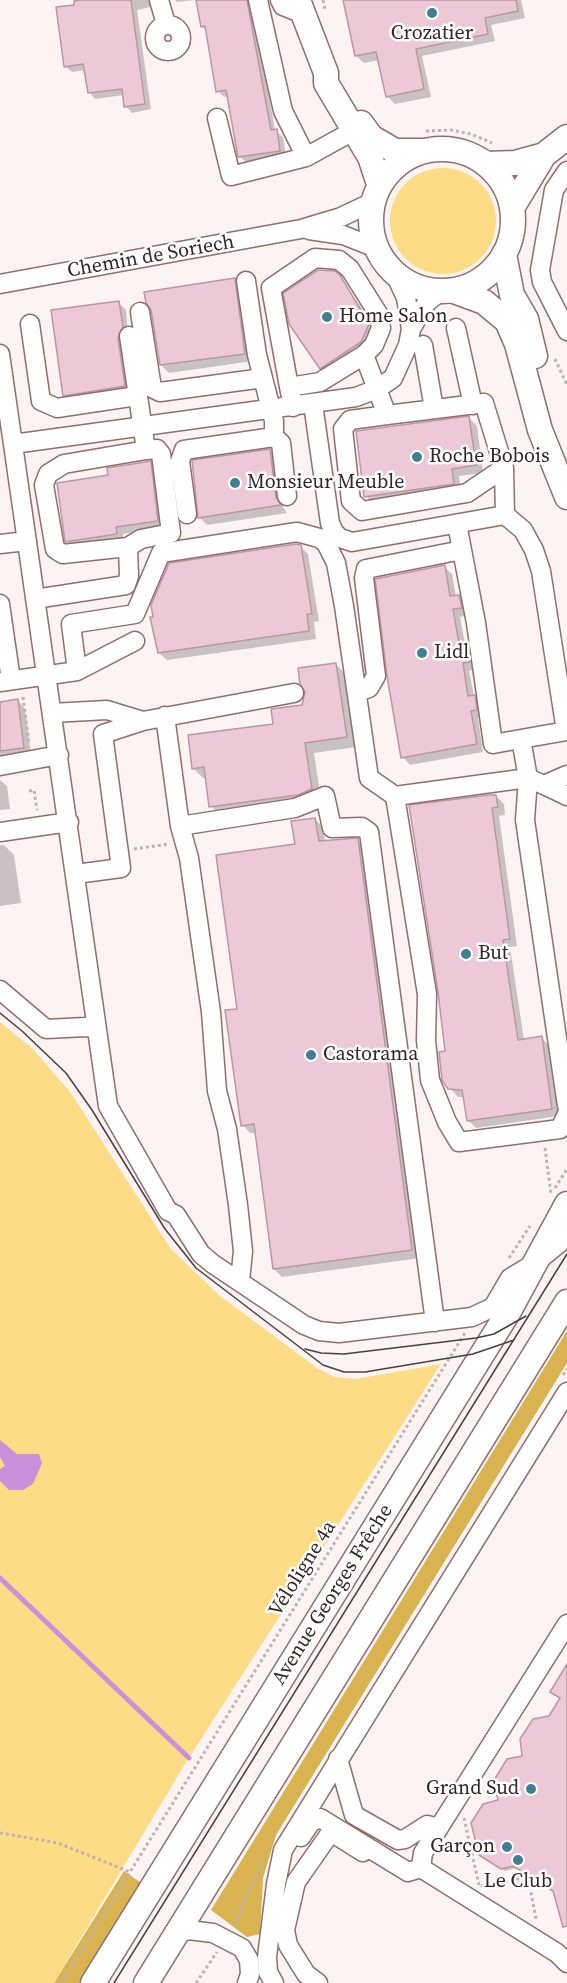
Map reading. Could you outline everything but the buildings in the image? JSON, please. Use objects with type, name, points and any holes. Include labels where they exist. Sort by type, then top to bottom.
[{"type":"main road","points":[[299,5],[326,74],[326,83],[370,157],[376,193],[371,229],[376,248],[395,274],[416,287],[447,291],[484,302],[507,321],[517,344],[540,430],[567,497]]},
{"type":"main road","points":[[326,74],[333,76],[371,137],[395,151],[420,141],[466,153],[486,164],[498,177],[512,208],[511,235],[504,254],[492,271],[474,284],[447,291]]},
{"type":"main road","points":[[512,208],[544,155],[567,137]]},
{"type":"main road","points":[[376,193],[420,141]]},
{"type":"main road","points":[[486,164],[515,163],[544,155]]},
{"type":"main road","points":[[504,254],[512,295],[526,319],[546,404],[567,464]]},
{"type":"main road","name":"Avenue Georges Frêche","points":[[93,1983],[509,1311],[535,1263],[555,1200]]},
{"type":"main road","points":[[146,1983],[567,1302]]},
{"type":"street","points":[[159,0],[166,24]]},
{"type":"street","points":[[258,0],[283,111],[306,157]]},
{"type":"street","points":[[280,0],[283,6],[299,5]]},
{"type":"street","points":[[217,118],[231,176],[306,157],[353,130]]},
{"type":"street","points":[[567,171],[554,190],[540,270],[542,282],[562,305],[567,331]]},
{"type":"street","name":"Chemin de Soriech","points":[[0,284],[301,229],[341,217],[376,193]]},
{"type":"street","name":"Chemin de Soriech","points":[[301,229],[343,235],[376,248]]},
{"type":"street","points":[[290,387],[320,382],[364,355],[374,345],[381,328],[379,315],[350,269],[339,260],[315,258],[271,288],[293,407]]},
{"type":"street","points":[[8,434],[67,437],[313,404],[356,397],[377,389],[393,378],[408,345],[411,329],[406,298],[395,274]]},
{"type":"street","points":[[246,281],[257,355],[274,421],[274,436],[281,443],[287,496]]},
{"type":"street","points":[[411,329],[427,302],[447,291]]},
{"type":"street","points":[[140,312],[152,388],[160,392],[263,378]]},
{"type":"street","points":[[30,324],[41,401],[57,408],[137,396]]},
{"type":"street","points":[[456,328],[472,405]]},
{"type":"street","points":[[129,336],[146,450]]},
{"type":"street","points":[[423,345],[434,409]]},
{"type":"street","points":[[364,355],[387,415]]},
{"type":"street","points":[[35,364],[1,361],[2,389],[69,822],[108,1106],[168,1211],[176,1215],[201,1254],[304,1325],[339,1333],[472,1317],[493,1307],[510,1278],[535,1263],[567,1237]]},
{"type":"street","points":[[176,390],[192,448]]},
{"type":"street","points":[[457,524],[476,622],[493,744],[566,731],[541,571],[534,550],[523,530],[505,515],[504,468],[484,403],[350,420],[343,429],[351,501],[362,511],[467,493],[504,468]]},
{"type":"street","points":[[313,404],[330,523],[330,538],[358,692],[369,778],[395,796],[536,781],[567,775]]},
{"type":"street","points":[[64,464],[70,406]]},
{"type":"street","points":[[188,514],[180,461],[184,450],[274,436]]},
{"type":"street","points":[[0,544],[55,549],[63,554],[128,547],[141,539],[171,534],[162,454],[157,449],[146,450],[64,464],[48,474],[44,485],[55,549]]},
{"type":"street","points":[[77,671],[71,624],[135,614],[161,553],[297,532],[319,538],[340,538],[352,542],[505,515]]},
{"type":"street","points":[[35,599],[126,585],[129,576],[128,547]]},
{"type":"street","points":[[358,692],[369,688],[376,676],[367,602],[366,569],[462,550]]},
{"type":"street","points":[[344,606],[367,602]]},
{"type":"street","points":[[0,604],[8,687],[47,676],[77,671],[135,641]]},
{"type":"street","points":[[76,874],[121,868],[103,734],[165,716],[294,693]]},
{"type":"street","points":[[52,714],[107,710],[143,721]]},
{"type":"street","points":[[165,716],[211,1012],[217,1091],[227,1129],[238,1205],[243,1251],[240,1281]]},
{"type":"street","points":[[521,739],[536,781],[525,820],[567,1106]]},
{"type":"street","points":[[0,766],[59,755]]},
{"type":"street","points":[[536,781],[567,796]]},
{"type":"street","points":[[183,834],[295,808],[325,796],[332,828],[362,827],[369,832],[435,1322]]},
{"type":"street","points":[[395,796],[427,994],[426,1040],[430,1080],[447,1122],[459,1142],[560,1129],[567,1114]]},
{"type":"street","points":[[0,831],[69,822]]},
{"type":"street","points":[[0,990],[46,1029],[86,1027],[97,1029]]},
{"type":"street","points":[[268,1979],[276,1884],[283,1850],[567,1392]]},
{"type":"street","points":[[421,1868],[423,1853],[567,1623]]},
{"type":"street","points":[[338,1759],[354,1815],[398,1840],[405,1839],[427,1825],[439,1828]]},
{"type":"street","points":[[283,1850],[297,1845],[311,1822],[320,1818],[408,1872],[421,1868],[538,1941],[567,1963]]},
{"type":"street","points":[[311,1982],[298,1957],[288,1945],[285,1930],[296,1882],[331,1832],[363,1852]]},
{"type":"street","points":[[177,1934],[188,1930],[213,1932],[242,1948],[249,1960],[250,1974],[247,1983]]},
{"type":"path","points":[[323,0],[327,21]]},
{"type":"path","points":[[420,141],[451,130],[471,134],[496,145],[515,163]]},
{"type":"path","points":[[8,687],[23,697],[32,761]]},
{"type":"path","points":[[119,851],[183,834]]},
{"type":"path","points":[[542,1131],[555,1200]]},
{"type":"path","points":[[555,1200],[567,1169]]},
{"type":"path","points":[[505,1266],[536,1218]]},
{"type":"path","name":"Véloligne 4a","points":[[61,1983],[462,1340],[472,1317]]},
{"type":"path","points":[[450,1809],[464,1818],[480,1887]]},
{"type":"path","points":[[0,1833],[58,1843],[130,1872]]},
{"type":"path","points":[[457,1891],[518,1879],[534,1880],[530,1887],[540,1938],[538,1941]]},
{"type":"path","points":[[196,1983],[220,1947]]},
{"type":"shaded area","points":[[443,168],[463,172],[481,183],[492,201],[496,221],[492,241],[481,259],[463,270],[443,274],[423,270],[405,259],[394,241],[390,221],[394,201],[405,183],[423,172]]},
{"type":"shaded area","points":[[0,1022],[33,1049],[71,1093],[171,1249],[219,1295],[317,1368],[335,1377],[355,1379],[441,1364],[182,1769],[54,1983],[0,1983]]},
{"type":"shaded area","points":[[567,1331],[567,1363],[276,1835],[263,1878],[260,1934],[247,1937],[211,1910]]},
{"type":"shaded area","points":[[0,1440],[17,1454],[39,1454],[42,1463],[33,1484],[23,1490],[9,1490],[0,1481],[0,1469],[5,1466],[0,1457]]},
{"type":"shaded area","points":[[124,1871],[144,1885],[82,1983],[54,1983]]},
{"type":"waterway","points":[[0,1578],[189,1758]]},
{"type":"tram line","points":[[0,1013],[66,1073],[92,1110],[165,1229],[196,1268],[323,1365],[344,1372],[365,1372],[473,1354],[514,1340]]},
{"type":"tram line","points":[[114,1983],[567,1254]]},
{"type":"tram line","points":[[305,1349],[321,1353],[344,1354],[476,1338],[494,1334],[526,1316]]},
{"type":"place","name":"Crozatier","points":[[432,13]]},
{"type":"place","name":"Home Salon","points":[[327,317]]},
{"type":"place","name":"Roche Bobois","points":[[417,457]]},
{"type":"place","name":"Monsieur Meuble","points":[[235,483]]},
{"type":"place","name":"Lidl","points":[[422,653]]},
{"type":"place","name":"But","points":[[466,954]]},
{"type":"place","name":"Castorama","points":[[311,1055]]},
{"type":"place","name":"Grand Sud","points":[[531,1789]]},
{"type":"place","name":"Garçon","points":[[507,1847]]},
{"type":"place","name":"Le Club","points":[[518,1860]]}]
